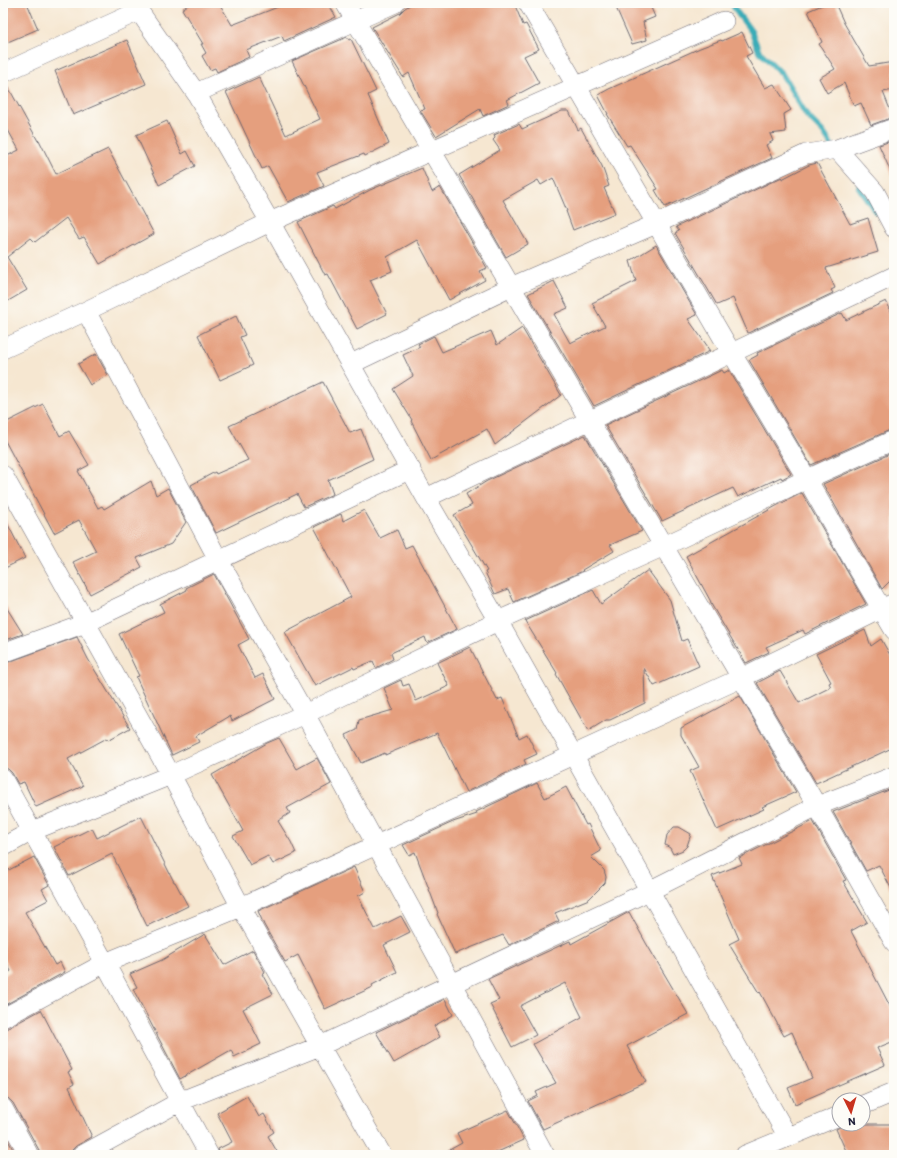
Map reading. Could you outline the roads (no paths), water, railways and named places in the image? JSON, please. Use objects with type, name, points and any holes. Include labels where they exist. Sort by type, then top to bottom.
[{"type":"street","points":[[345,3],[817,806],[894,942]]},
{"type":"street","points":[[196,94],[395,3]]},
{"type":"street","points":[[528,3],[731,352],[807,479],[854,562],[888,606],[894,630]]},
{"type":"street","points":[[3,73],[137,7],[196,94],[270,222],[411,469],[426,498],[498,621],[788,1137]]},
{"type":"street","points":[[3,349],[86,311],[270,222],[724,21]]},
{"type":"street","points":[[351,364],[511,287],[656,224],[806,154],[838,149],[894,128]]},
{"type":"street","points":[[838,149],[875,192],[894,228]]},
{"type":"street","points":[[426,498],[894,276]]},
{"type":"street","points":[[86,311],[219,561],[545,1155]]},
{"type":"street","points":[[3,847],[32,831],[171,775],[304,714],[498,621],[894,440]]},
{"type":"street","points":[[3,653],[86,623],[411,469]]},
{"type":"street","points":[[3,475],[171,775],[241,907],[382,1155]]},
{"type":"street","points":[[3,1018],[105,963],[241,907],[741,678],[888,606]]},
{"type":"street","points":[[82,1155],[181,1102],[320,1046],[649,891],[817,806],[894,776]]},
{"type":"street","points":[[3,779],[209,1155]]},
{"type":"street","points":[[871,1102],[894,1092]]},
{"type":"street","points":[[3,1108],[29,1155]]},
{"type":"street","points":[[745,1155],[831,1119]]},
{"type":"waterway","points":[[732,3],[751,31],[759,51],[782,74],[807,116],[823,132],[832,146]]},
{"type":"waterway","points":[[859,187],[876,212]]}]
